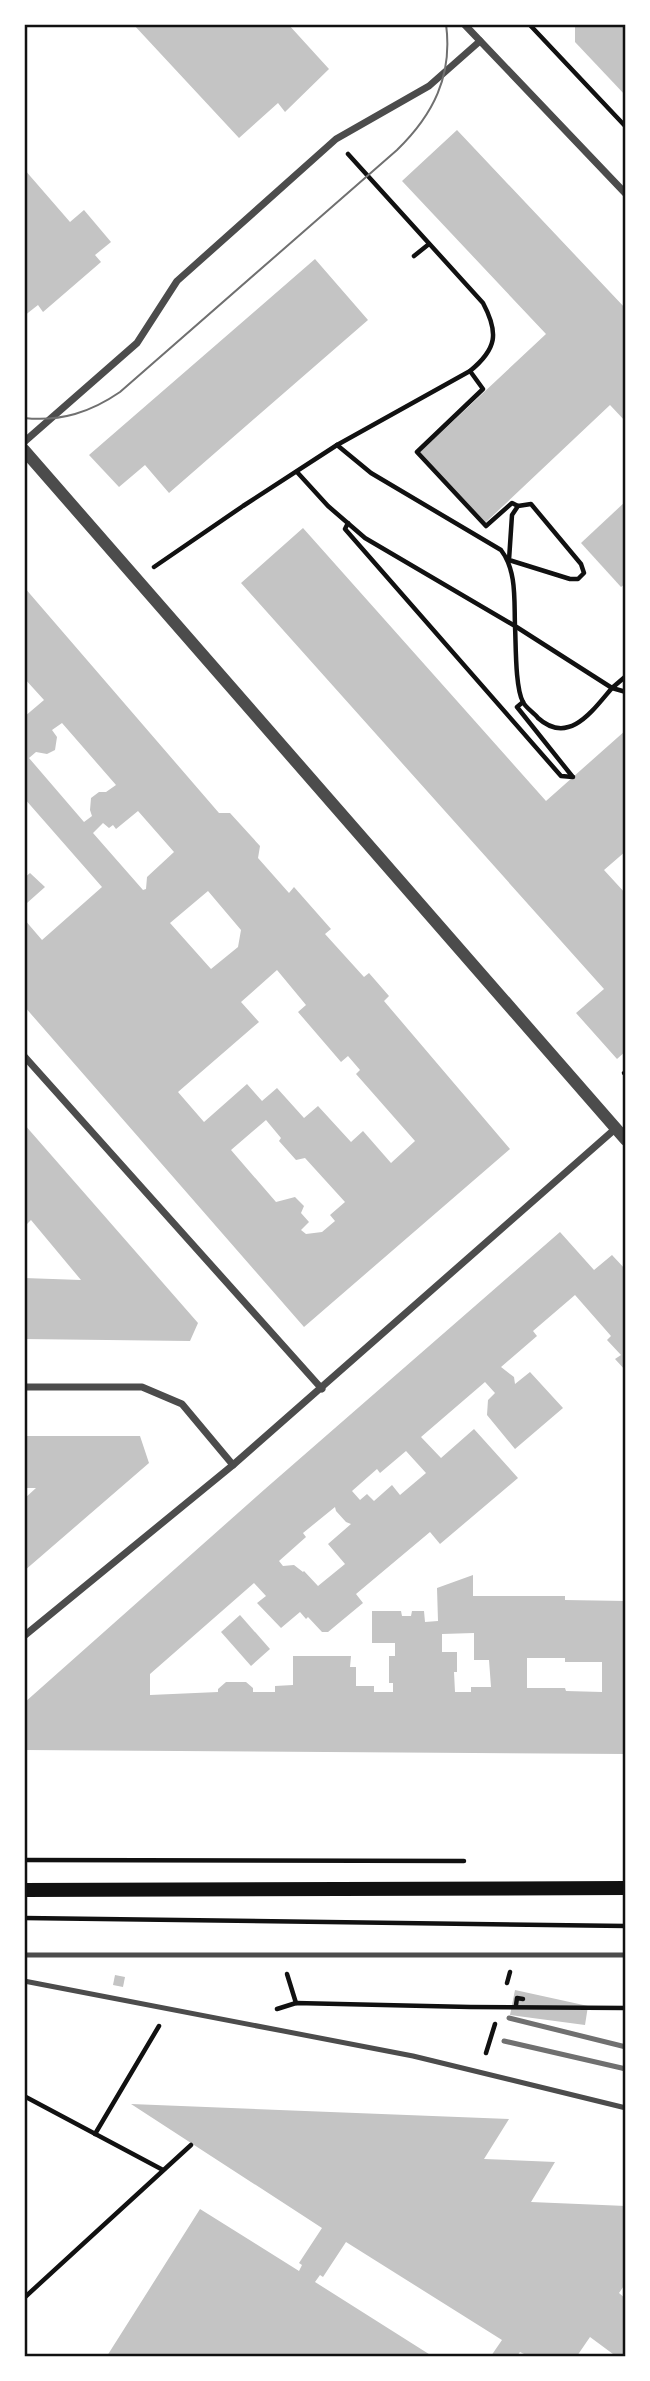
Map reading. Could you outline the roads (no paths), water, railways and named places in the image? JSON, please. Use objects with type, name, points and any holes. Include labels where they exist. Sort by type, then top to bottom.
[{"type":"main road","points":[[24,1890],[625,1888]]},
{"type":"street","points":[[464,24],[625,194]]},
{"type":"street","points":[[24,442],[137,343],[177,281],[336,139],[429,86],[480,41]]},
{"type":"street","points":[[24,450],[625,1140]]},
{"type":"street","points":[[24,1056],[322,1389]]},
{"type":"street","points":[[24,1636],[322,1389],[615,1129]]},
{"type":"street","points":[[24,1387],[142,1387],[182,1404],[233,1465]]},
{"type":"lane","points":[[24,1955],[625,1955]]},
{"type":"lane","points":[[24,1981],[413,2056],[625,2109]]},
{"type":"tram line","points":[[24,418],[51,418],[75,414],[120,392],[397,150],[421,123],[438,93],[446,61],[446,24]]},
{"type":"railway","points":[[509,2018],[626,2047]]},
{"type":"railway","points":[[504,2041],[626,2069]]}]
